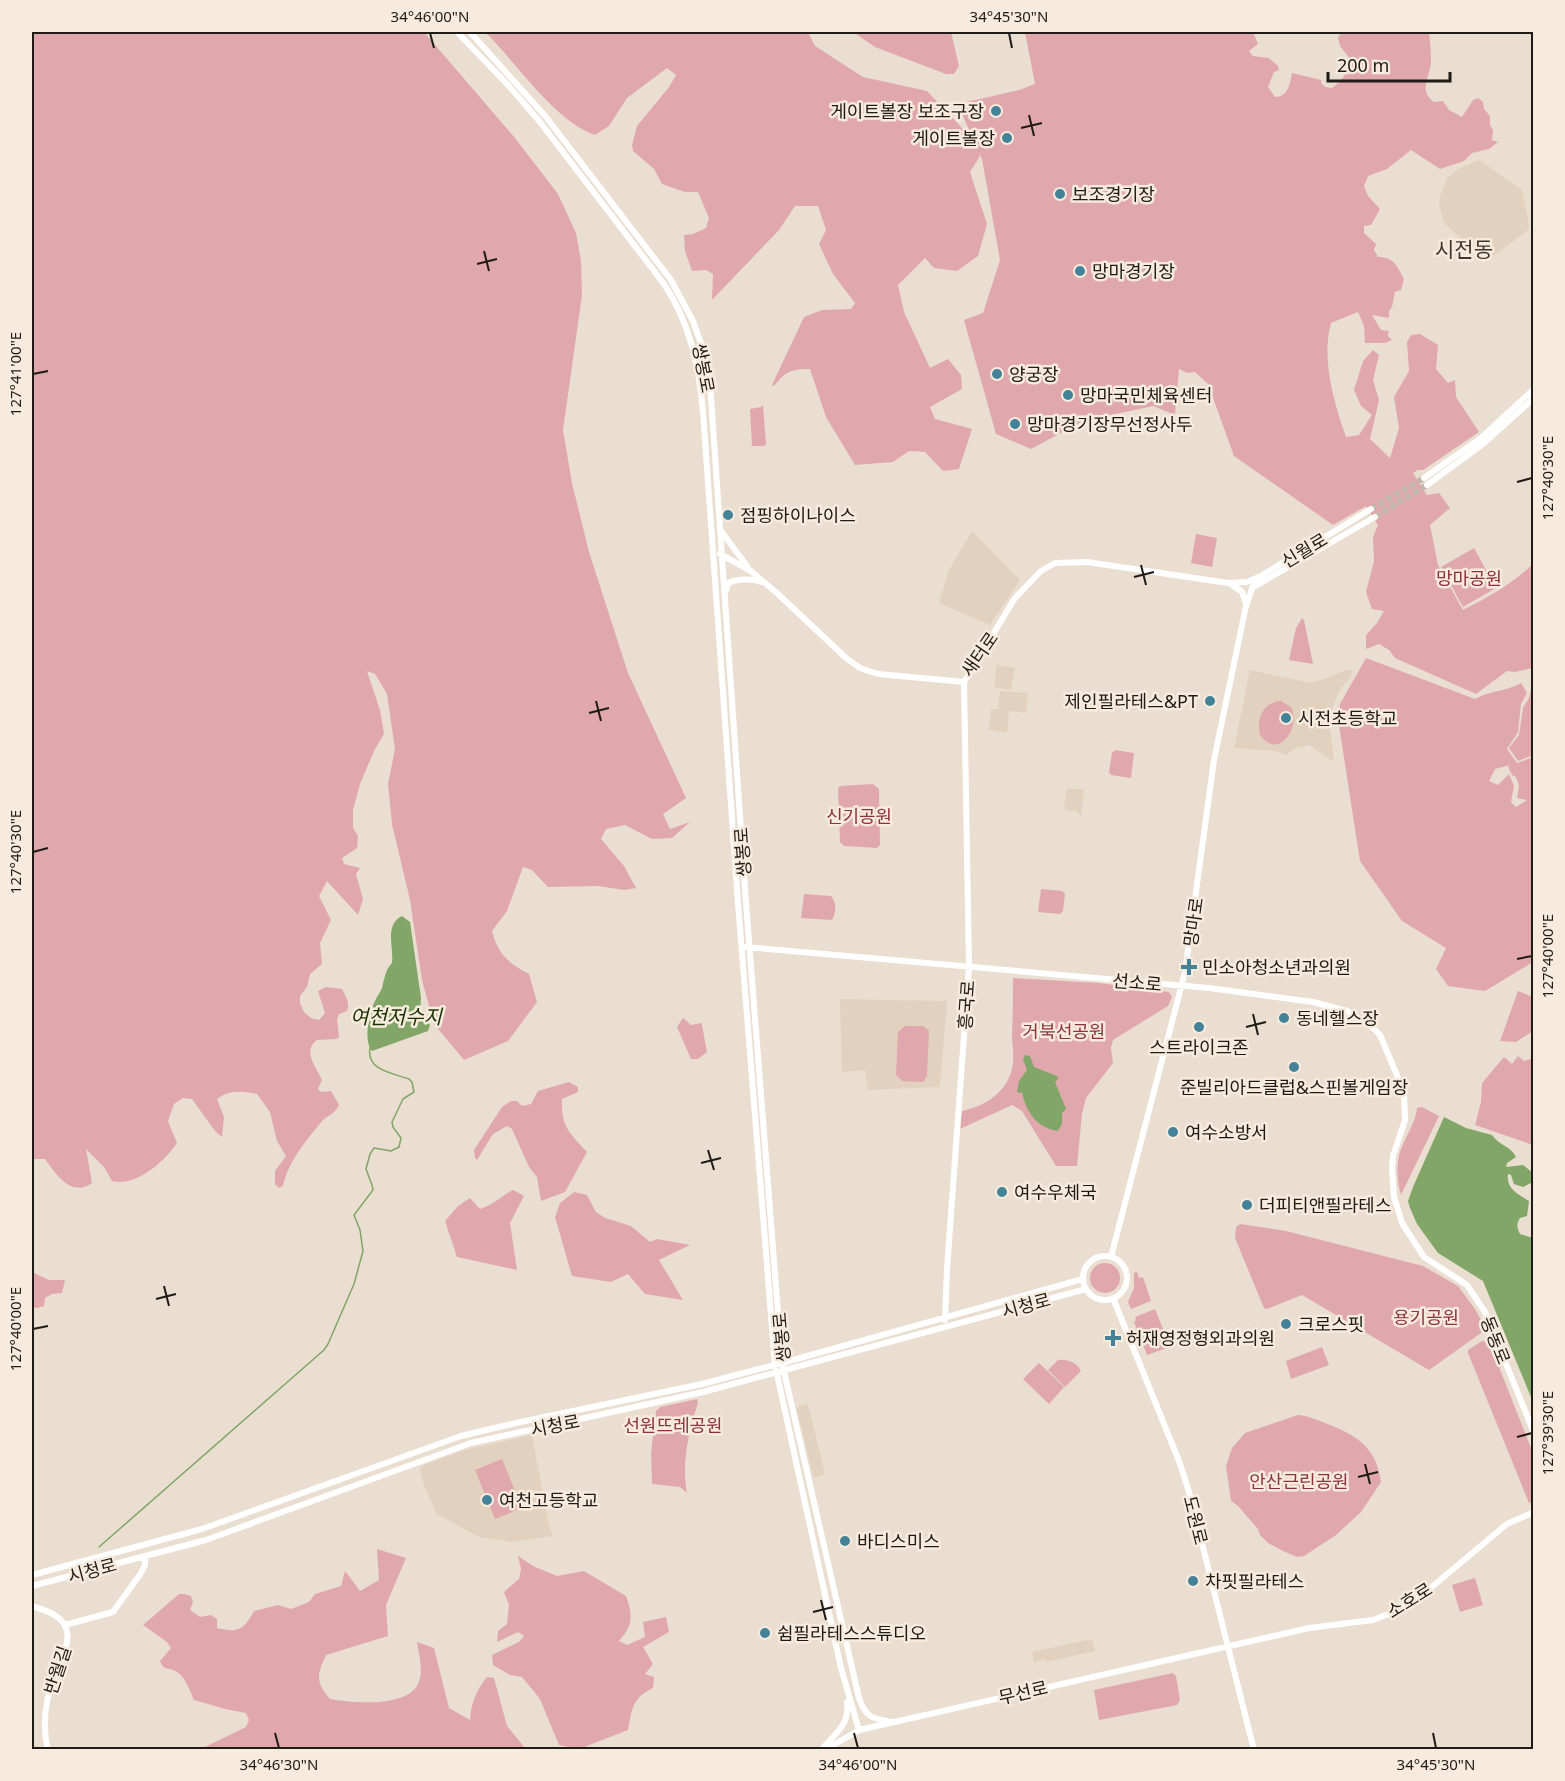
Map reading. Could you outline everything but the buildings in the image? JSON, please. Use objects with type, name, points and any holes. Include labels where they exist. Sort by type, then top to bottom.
[{"type":"street","name":"쌍봉로","points":[[457,32],[501,77],[540,122],[670,293],[681,313],[693,346],[698,366],[703,412],[742,946],[779,1364],[853,1679],[862,1708],[872,1718],[892,1722]]},
{"type":"street","name":"쌍봉로","points":[[470,32],[546,117],[671,280],[693,321],[704,352],[710,384],[779,1364]]},
{"type":"street","points":[[1424,478],[1472,444],[1533,389]]},
{"type":"street","points":[[1427,485],[1483,444],[1514,418],[1533,398]]},
{"type":"street","points":[[703,412],[712,412]]},
{"type":"street","name":"신월로","points":[[1231,583],[1247,582],[1261,576],[1371,509]]},
{"type":"street","points":[[719,517],[723,535],[751,571]]},
{"type":"street","name":"신월로","points":[[1252,589],[1375,517]]},
{"type":"street","points":[[713,555],[722,554]]},
{"type":"street","name":"새터로","points":[[722,554],[751,571],[860,668],[878,674],[964,682],[1015,598],[1041,571],[1055,563],[1087,562],[1231,583]]},
{"type":"street","name":"망마로","points":[[1111,1257],[1182,986],[1214,760],[1246,606],[1252,589],[1261,576]]},
{"type":"street","points":[[724,597],[732,582],[753,579],[765,583]]},
{"type":"street","points":[[1231,583],[1242,592],[1246,606]]},
{"type":"street","name":"흥국로","points":[[947,1327],[945,1318],[969,967],[964,682]]},
{"type":"street","name":"선소로","points":[[742,946],[1182,986],[1322,1004],[1347,1011],[1361,1018],[1376,1030],[1386,1046],[1402,1084],[1406,1100],[1405,1120],[1392,1163],[1396,1204],[1409,1235],[1424,1257],[1436,1264]]},
{"type":"street","points":[[1102,1256],[1111,1257],[1123,1265],[1127,1277],[1122,1292],[1113,1299],[1098,1299],[1086,1289],[1083,1279],[1086,1268],[1093,1260],[1102,1256]]},
{"type":"street","name":"동동로","points":[[1436,1264],[1467,1285],[1480,1304],[1533,1433]]},
{"type":"street","name":"시청로","points":[[32,1575],[202,1529],[483,1430],[779,1364],[1083,1279]]},
{"type":"street","name":"시청로","points":[[32,1586],[206,1540],[421,1461],[488,1439],[610,1414],[781,1372],[1086,1289]]},
{"type":"street","name":"도원로","points":[[1113,1299],[1184,1476],[1198,1523],[1254,1749]]},
{"type":"street","name":"쌍봉로","points":[[781,1372],[832,1628],[859,1730]]},
{"type":"street","points":[[607,1404],[610,1414]]},
{"type":"street","points":[[418,1452],[421,1461]]},
{"type":"street","name":"소호로","points":[[1227,1646],[1309,1629],[1385,1617],[1421,1596],[1507,1524],[1533,1512]]},
{"type":"street","name":"반월길","points":[[65,1625],[113,1612],[141,1573],[145,1564],[145,1556]]},
{"type":"street","name":"반월길","points":[[32,1606],[49,1611],[65,1625],[68,1635],[45,1711],[48,1749]]},
{"type":"street","points":[[68,1635],[71,1627],[77,1623]]},
{"type":"street","points":[[832,1628],[842,1626]]},
{"type":"street","name":"무선로","points":[[823,1749],[859,1730],[1227,1646]]},
{"type":"street","points":[[823,1749],[842,1728],[847,1718],[848,1705],[841,1668]]},
{"type":"shaded area","points":[[1481,161],[1522,190],[1529,226],[1527,231],[1487,261],[1444,223],[1439,205],[1447,178],[1460,168]]},
{"type":"shaded area","points":[[972,531],[1020,580],[990,625],[939,603],[949,570]]},
{"type":"shaded area","points":[[997,665],[1015,668],[1011,690],[994,687]]},
{"type":"shaded area","name":"시전초등학교","points":[[1350,669],[1351,676],[1338,693],[1333,706],[1330,729],[1334,759],[1332,761],[1310,745],[1296,748],[1286,755],[1276,751],[1234,748],[1250,670],[1311,683]]},
{"type":"shaded area","points":[[1000,691],[1028,693],[1026,713],[1009,711],[1007,732],[989,730],[991,709],[998,709]]},
{"type":"shaded area","points":[[1067,789],[1084,789],[1081,816],[1076,811],[1066,810],[1064,807]]},
{"type":"shaded area","points":[[840,999],[947,1001],[940,1087],[868,1090],[865,1070],[842,1072]]},
{"type":"shaded area","points":[[808,1404],[825,1474],[815,1477],[797,1410],[799,1406]]},
{"type":"shaded area","name":"여천고등학교","points":[[532,1435],[549,1526],[553,1536],[511,1542],[479,1537],[437,1514],[424,1486],[420,1469],[424,1465],[465,1450]]},
{"type":"shaded area","points":[[1092,1639],[1095,1651],[1046,1662],[1045,1659],[1034,1662],[1032,1652]]},
{"type":"green space","points":[[32,32],[424,32],[515,138],[558,194],[576,233],[581,261],[582,295],[563,430],[572,483],[589,552],[628,673],[686,798],[663,814],[670,829],[690,822],[672,838],[652,839],[625,825],[606,829],[601,839],[624,866],[636,888],[624,890],[598,886],[548,887],[532,870],[523,867],[507,911],[492,931],[497,946],[505,957],[529,974],[537,1002],[508,1041],[464,1060],[434,1024],[422,980],[410,900],[392,824],[388,784],[395,749],[387,694],[375,674],[367,671],[380,710],[384,734],[360,784],[353,810],[353,828],[358,836],[357,848],[342,858],[344,864],[360,868],[356,874],[363,899],[358,915],[327,881],[319,896],[331,920],[320,943],[322,964],[310,974],[307,987],[300,996],[304,1012],[311,1018],[319,1020],[325,1013],[318,991],[326,987],[342,989],[347,1000],[347,1011],[339,1014],[337,1020],[339,1037],[317,1040],[310,1054],[322,1080],[318,1089],[321,1092],[331,1091],[339,1105],[322,1121],[304,1144],[289,1168],[283,1186],[279,1188],[275,1184],[275,1171],[286,1156],[277,1141],[270,1112],[257,1094],[246,1092],[231,1093],[217,1099],[224,1117],[222,1137],[192,1099],[183,1098],[174,1104],[168,1121],[177,1143],[165,1158],[140,1177],[121,1182],[112,1181],[104,1167],[86,1149],[92,1183],[77,1188],[59,1177],[45,1159],[32,1159]]},
{"type":"green space","points":[[485,32],[808,32],[815,46],[863,77],[927,91],[962,128],[969,130],[958,104],[1035,84],[1025,32],[1253,32],[1258,44],[1249,51],[1253,56],[1269,58],[1278,66],[1279,70],[1274,72],[1268,87],[1275,97],[1286,92],[1292,73],[1321,80],[1325,87],[1332,88],[1339,82],[1351,60],[1340,46],[1338,38],[1341,32],[1429,32],[1431,61],[1426,93],[1434,102],[1443,101],[1449,110],[1462,117],[1473,100],[1478,98],[1483,102],[1484,109],[1490,116],[1490,125],[1493,130],[1492,140],[1498,142],[1489,149],[1472,153],[1464,161],[1440,169],[1411,150],[1387,169],[1368,176],[1364,186],[1368,196],[1380,209],[1371,225],[1364,226],[1364,233],[1376,244],[1374,250],[1378,257],[1388,259],[1397,266],[1404,279],[1401,290],[1395,292],[1389,318],[1372,315],[1381,330],[1389,331],[1388,336],[1392,340],[1385,343],[1365,343],[1364,326],[1358,312],[1331,323],[1327,352],[1330,381],[1346,437],[1359,435],[1372,415],[1361,406],[1354,390],[1363,361],[1373,350],[1379,355],[1373,380],[1379,400],[1370,439],[1390,458],[1399,428],[1394,397],[1409,371],[1407,342],[1411,335],[1420,334],[1438,345],[1436,369],[1448,383],[1455,380],[1456,397],[1479,432],[1423,470],[1413,473],[1427,495],[1439,493],[1450,508],[1430,525],[1438,565],[1463,610],[1500,590],[1533,564],[1533,668],[1515,672],[1507,671],[1476,694],[1395,658],[1389,650],[1379,644],[1366,649],[1366,635],[1384,611],[1372,609],[1366,592],[1374,561],[1373,537],[1378,525],[1366,506],[1333,525],[1234,456],[1208,384],[1195,372],[1187,373],[1179,369],[1175,415],[1153,406],[1083,421],[1031,449],[996,434],[964,320],[983,313],[1000,260],[982,159],[979,152],[980,156],[970,172],[987,224],[978,256],[957,271],[934,268],[925,258],[898,285],[904,312],[930,368],[948,359],[961,375],[962,389],[930,407],[935,419],[972,429],[959,469],[943,471],[925,452],[909,451],[893,462],[855,465],[826,417],[810,369],[789,372],[774,386],[772,385],[804,317],[822,310],[851,309],[855,303],[833,274],[819,244],[826,230],[818,206],[795,206],[779,230],[712,300],[713,274],[706,270],[692,271],[685,251],[684,235],[706,228],[709,218],[698,192],[685,192],[662,184],[654,169],[633,151],[632,145],[637,126],[676,75],[667,68],[627,98],[609,126],[595,135],[580,128],[550,104]]},
{"type":"green space","points":[[853,32],[951,32],[959,66],[954,74],[946,74],[875,47]]},
{"type":"green space","points":[[763,405],[766,444],[752,446],[750,409]]},
{"type":"green space","points":[[1196,534],[1217,538],[1212,567],[1191,563]]},
{"type":"green space","name":"망마공원","points":[[1474,548],[1496,588],[1463,607],[1441,567]]},
{"type":"green space","points":[[1302,618],[1313,664],[1289,660],[1296,628]]},
{"type":"green space","points":[[1366,658],[1475,699],[1521,683],[1527,693],[1521,704],[1518,732],[1507,749],[1517,763],[1533,757],[1533,962],[1485,991],[1448,986],[1436,969],[1446,948],[1402,921],[1360,861],[1338,719],[1340,704]],"holes":[[[1510,765],[1508,767],[1519,785],[1517,798],[1527,800],[1516,807],[1511,802],[1514,786],[1509,774],[1498,785],[1489,781],[1495,769]]]},
{"type":"green space","points":[[1531,689],[1534,690],[1533,755],[1518,761],[1509,748],[1519,735],[1523,708]]},
{"type":"green space","points":[[1281,701],[1291,707],[1293,723],[1291,732],[1286,738],[1281,743],[1274,744],[1267,742],[1260,735],[1259,723],[1265,708]]},
{"type":"green space","points":[[1115,750],[1134,753],[1131,778],[1111,775],[1109,772],[1112,753]]},
{"type":"green space","name":"신기공원","points":[[873,784],[879,789],[880,845],[877,848],[844,846],[840,842],[838,788]]},
{"type":"green space","points":[[1041,889],[1062,891],[1065,894],[1063,911],[1060,914],[1038,912]]},
{"type":"green space","points":[[804,894],[831,896],[835,908],[832,920],[801,918]]},
{"type":"green space","name":"거북선공원","points":[[1013,978],[1099,983],[1169,992],[1172,997],[1168,1006],[1113,1040],[1111,1048],[1113,1063],[1086,1098],[1082,1114],[1077,1166],[1056,1166],[1022,1111],[1012,1105],[960,1129],[962,1111],[980,1105],[996,1095],[1011,1073]]},
{"type":"green space","points":[[1518,991],[1533,997],[1533,1031],[1516,1042],[1500,1041]]},
{"type":"green space","points":[[683,1018],[691,1025],[701,1023],[702,1025],[707,1052],[698,1059],[691,1059],[677,1027]]},
{"type":"green space","points":[[905,1026],[923,1026],[929,1031],[927,1076],[923,1082],[902,1081],[896,1075],[898,1032]]},
{"type":"green space","points":[[1518,1056],[1524,1061],[1533,1058],[1533,1145],[1475,1125],[1481,1102],[1482,1083],[1504,1057],[1512,1064]]},
{"type":"green space","points":[[569,1082],[578,1087],[578,1092],[562,1099],[563,1116],[571,1134],[587,1152],[565,1192],[541,1201],[537,1177],[529,1167],[512,1129],[507,1126],[493,1134],[477,1160],[474,1150],[502,1107],[511,1101],[517,1101],[522,1106],[531,1104],[538,1091]]},
{"type":"green space","points":[[1422,1107],[1439,1116],[1401,1195],[1398,1174],[1399,1157],[1415,1119],[1417,1108]]},
{"type":"green space","points":[[513,1190],[524,1196],[510,1223],[517,1270],[457,1257],[445,1221],[458,1206],[470,1198],[480,1209]]},
{"type":"green space","points":[[574,1192],[587,1195],[596,1212],[605,1218],[631,1226],[650,1242],[657,1239],[690,1245],[659,1260],[683,1300],[645,1294],[628,1274],[611,1282],[572,1276],[555,1217],[560,1203]]},
{"type":"green space","name":"용기공원","points":[[1240,1224],[1286,1231],[1423,1266],[1458,1286],[1483,1324],[1481,1333],[1429,1370],[1302,1295],[1267,1309],[1264,1308],[1235,1238],[1236,1227]]},
{"type":"green space","points":[[1105,1263],[1111,1264],[1119,1272],[1119,1284],[1111,1292],[1105,1293],[1099,1292],[1091,1284],[1090,1278],[1091,1272],[1099,1264]]},
{"type":"green space","points":[[32,1272],[49,1280],[65,1280],[62,1293],[52,1294],[45,1298],[44,1306],[32,1307]]},
{"type":"green space","points":[[1137,1272],[1139,1278],[1143,1277],[1151,1301],[1131,1309],[1128,1302],[1134,1288],[1134,1273]]},
{"type":"green space","points":[[1155,1309],[1168,1341],[1167,1348],[1147,1355],[1134,1322],[1135,1317]]},
{"type":"green space","name":"용기공원","points":[[1482,1341],[1489,1342],[1533,1453],[1533,1502],[1529,1503],[1468,1353],[1468,1350]]},
{"type":"green space","points":[[1322,1347],[1329,1365],[1291,1379],[1286,1361]]},
{"type":"green space","points":[[1058,1360],[1071,1362],[1081,1371],[1065,1387],[1048,1370]]},
{"type":"green space","points":[[1039,1363],[1064,1387],[1049,1404],[1023,1379]]},
{"type":"green space","name":"선원뜨레공원","points":[[697,1399],[685,1459],[687,1493],[680,1487],[652,1484],[651,1453],[656,1411],[660,1407]]},
{"type":"green space","name":"안산근린공원","points":[[1298,1415],[1330,1425],[1357,1439],[1370,1452],[1379,1471],[1381,1482],[1361,1512],[1336,1535],[1304,1556],[1297,1557],[1268,1543],[1238,1506],[1231,1501],[1226,1466],[1232,1448],[1245,1433]]},
{"type":"green space","points":[[502,1459],[522,1508],[495,1519],[475,1470]]},
{"type":"green space","points":[[377,1549],[406,1558],[386,1605],[388,1636],[326,1655],[319,1673],[325,1693],[330,1699],[378,1702],[402,1697],[412,1692],[421,1674],[417,1642],[434,1648],[449,1708],[470,1720],[477,1692],[487,1677],[494,1678],[507,1726],[526,1749],[201,1749],[246,1727],[249,1720],[246,1713],[194,1700],[182,1676],[164,1668],[161,1664],[160,1661],[171,1648],[167,1642],[143,1625],[179,1594],[191,1596],[193,1602],[190,1610],[200,1617],[211,1615],[217,1619],[217,1628],[235,1630],[247,1622],[254,1611],[278,1605],[291,1609],[309,1602],[315,1594],[341,1586],[345,1571],[360,1591],[379,1580]]},
{"type":"green space","points":[[518,1556],[533,1566],[557,1576],[584,1571],[626,1596],[630,1609],[630,1620],[627,1630],[619,1641],[627,1645],[645,1637],[643,1622],[666,1617],[669,1632],[643,1647],[653,1664],[645,1674],[654,1677],[653,1688],[641,1696],[634,1705],[628,1730],[579,1749],[559,1745],[540,1699],[522,1677],[510,1675],[493,1665],[492,1655],[519,1642],[524,1636],[518,1632],[497,1642],[498,1631],[507,1624],[509,1605],[504,1592],[519,1579],[521,1569]]},
{"type":"green space","points":[[1475,1578],[1483,1605],[1460,1612],[1452,1585]]},
{"type":"green space","points":[[1173,1673],[1176,1676],[1180,1700],[1177,1705],[1099,1720],[1094,1690]]},
{"type":"water","name":"여천저수지","points":[[402,916],[410,922],[421,998],[420,1013],[430,1025],[428,1031],[372,1051],[367,1034],[369,1019],[392,963],[391,931],[396,920]]},
{"type":"water","points":[[1025,1055],[1030,1056],[1034,1067],[1057,1076],[1058,1079],[1055,1082],[1066,1109],[1062,1113],[1062,1124],[1058,1131],[1039,1123],[1030,1113],[1022,1093],[1017,1092],[1019,1081],[1027,1070],[1023,1059]]},
{"type":"water","points":[[1444,1117],[1466,1128],[1492,1135],[1516,1157],[1507,1163],[1506,1167],[1523,1165],[1533,1173],[1533,1182],[1523,1187],[1514,1184],[1511,1175],[1508,1174],[1508,1179],[1511,1187],[1529,1201],[1527,1216],[1520,1218],[1517,1226],[1520,1234],[1533,1238],[1533,1402],[1483,1281],[1438,1253],[1417,1224],[1410,1208],[1408,1201],[1413,1187]]},
{"type":"waterway","points":[[99,1547],[324,1350],[328,1344],[354,1284],[363,1251],[360,1230],[354,1215],[373,1190],[366,1169],[370,1154],[374,1148],[391,1151],[399,1147],[401,1138],[392,1122],[403,1099],[414,1092],[409,1079],[376,1066],[372,1061],[370,1048]]},
{"type":"tunnel","points":[[1371,509],[1424,478]]},
{"type":"tunnel","points":[[1375,517],[1427,485]]},
{"type":"place","name":"게이트볼장 보조구장","points":[[996,111]]},
{"type":"place","name":"게이트볼장","points":[[1007,138]]},
{"type":"place","name":"보조경기장","points":[[1060,194]]},
{"type":"place","name":"망마경기장","points":[[1080,271]]},
{"type":"place","name":"양궁장","points":[[997,374]]},
{"type":"place","name":"망마국민체육센터","points":[[1068,395]]},
{"type":"place","name":"망마경기장무선정사두","points":[[1015,424]]},
{"type":"place","name":"점핑하이나이스","points":[[728,515]]},
{"type":"place","name":"제인필라테스&PT","points":[[1210,701]]},
{"type":"place","name":"시전초등학교","points":[[1286,718]]},
{"type":"place","name":"민소아청소년과의원","points":[[1189,967]]},
{"type":"place","name":"동네헬스장","points":[[1284,1018]]},
{"type":"place","name":"스트라이크존","points":[[1199,1027]]},
{"type":"place","name":"준빌리아드클럽&스핀볼게임장","points":[[1294,1067]]},
{"type":"place","name":"여수소방서","points":[[1173,1132]]},
{"type":"place","name":"여수우체국","points":[[1002,1192]]},
{"type":"place","name":"더피티앤필라테스","points":[[1247,1205]]},
{"type":"place","name":"크로스핏","points":[[1286,1324]]},
{"type":"place","name":"허재영정형외과의원","points":[[1113,1338]]},
{"type":"place","name":"여천고등학교","points":[[487,1500]]},
{"type":"place","name":"바디스미스","points":[[845,1541]]},
{"type":"place","name":"차핏필라테스","points":[[1193,1581]]},
{"type":"place","name":"쉼필라테스스튜디오","points":[[765,1633]]},
{"type":"district","name":"시전동","points":[[1464,249]]}]
